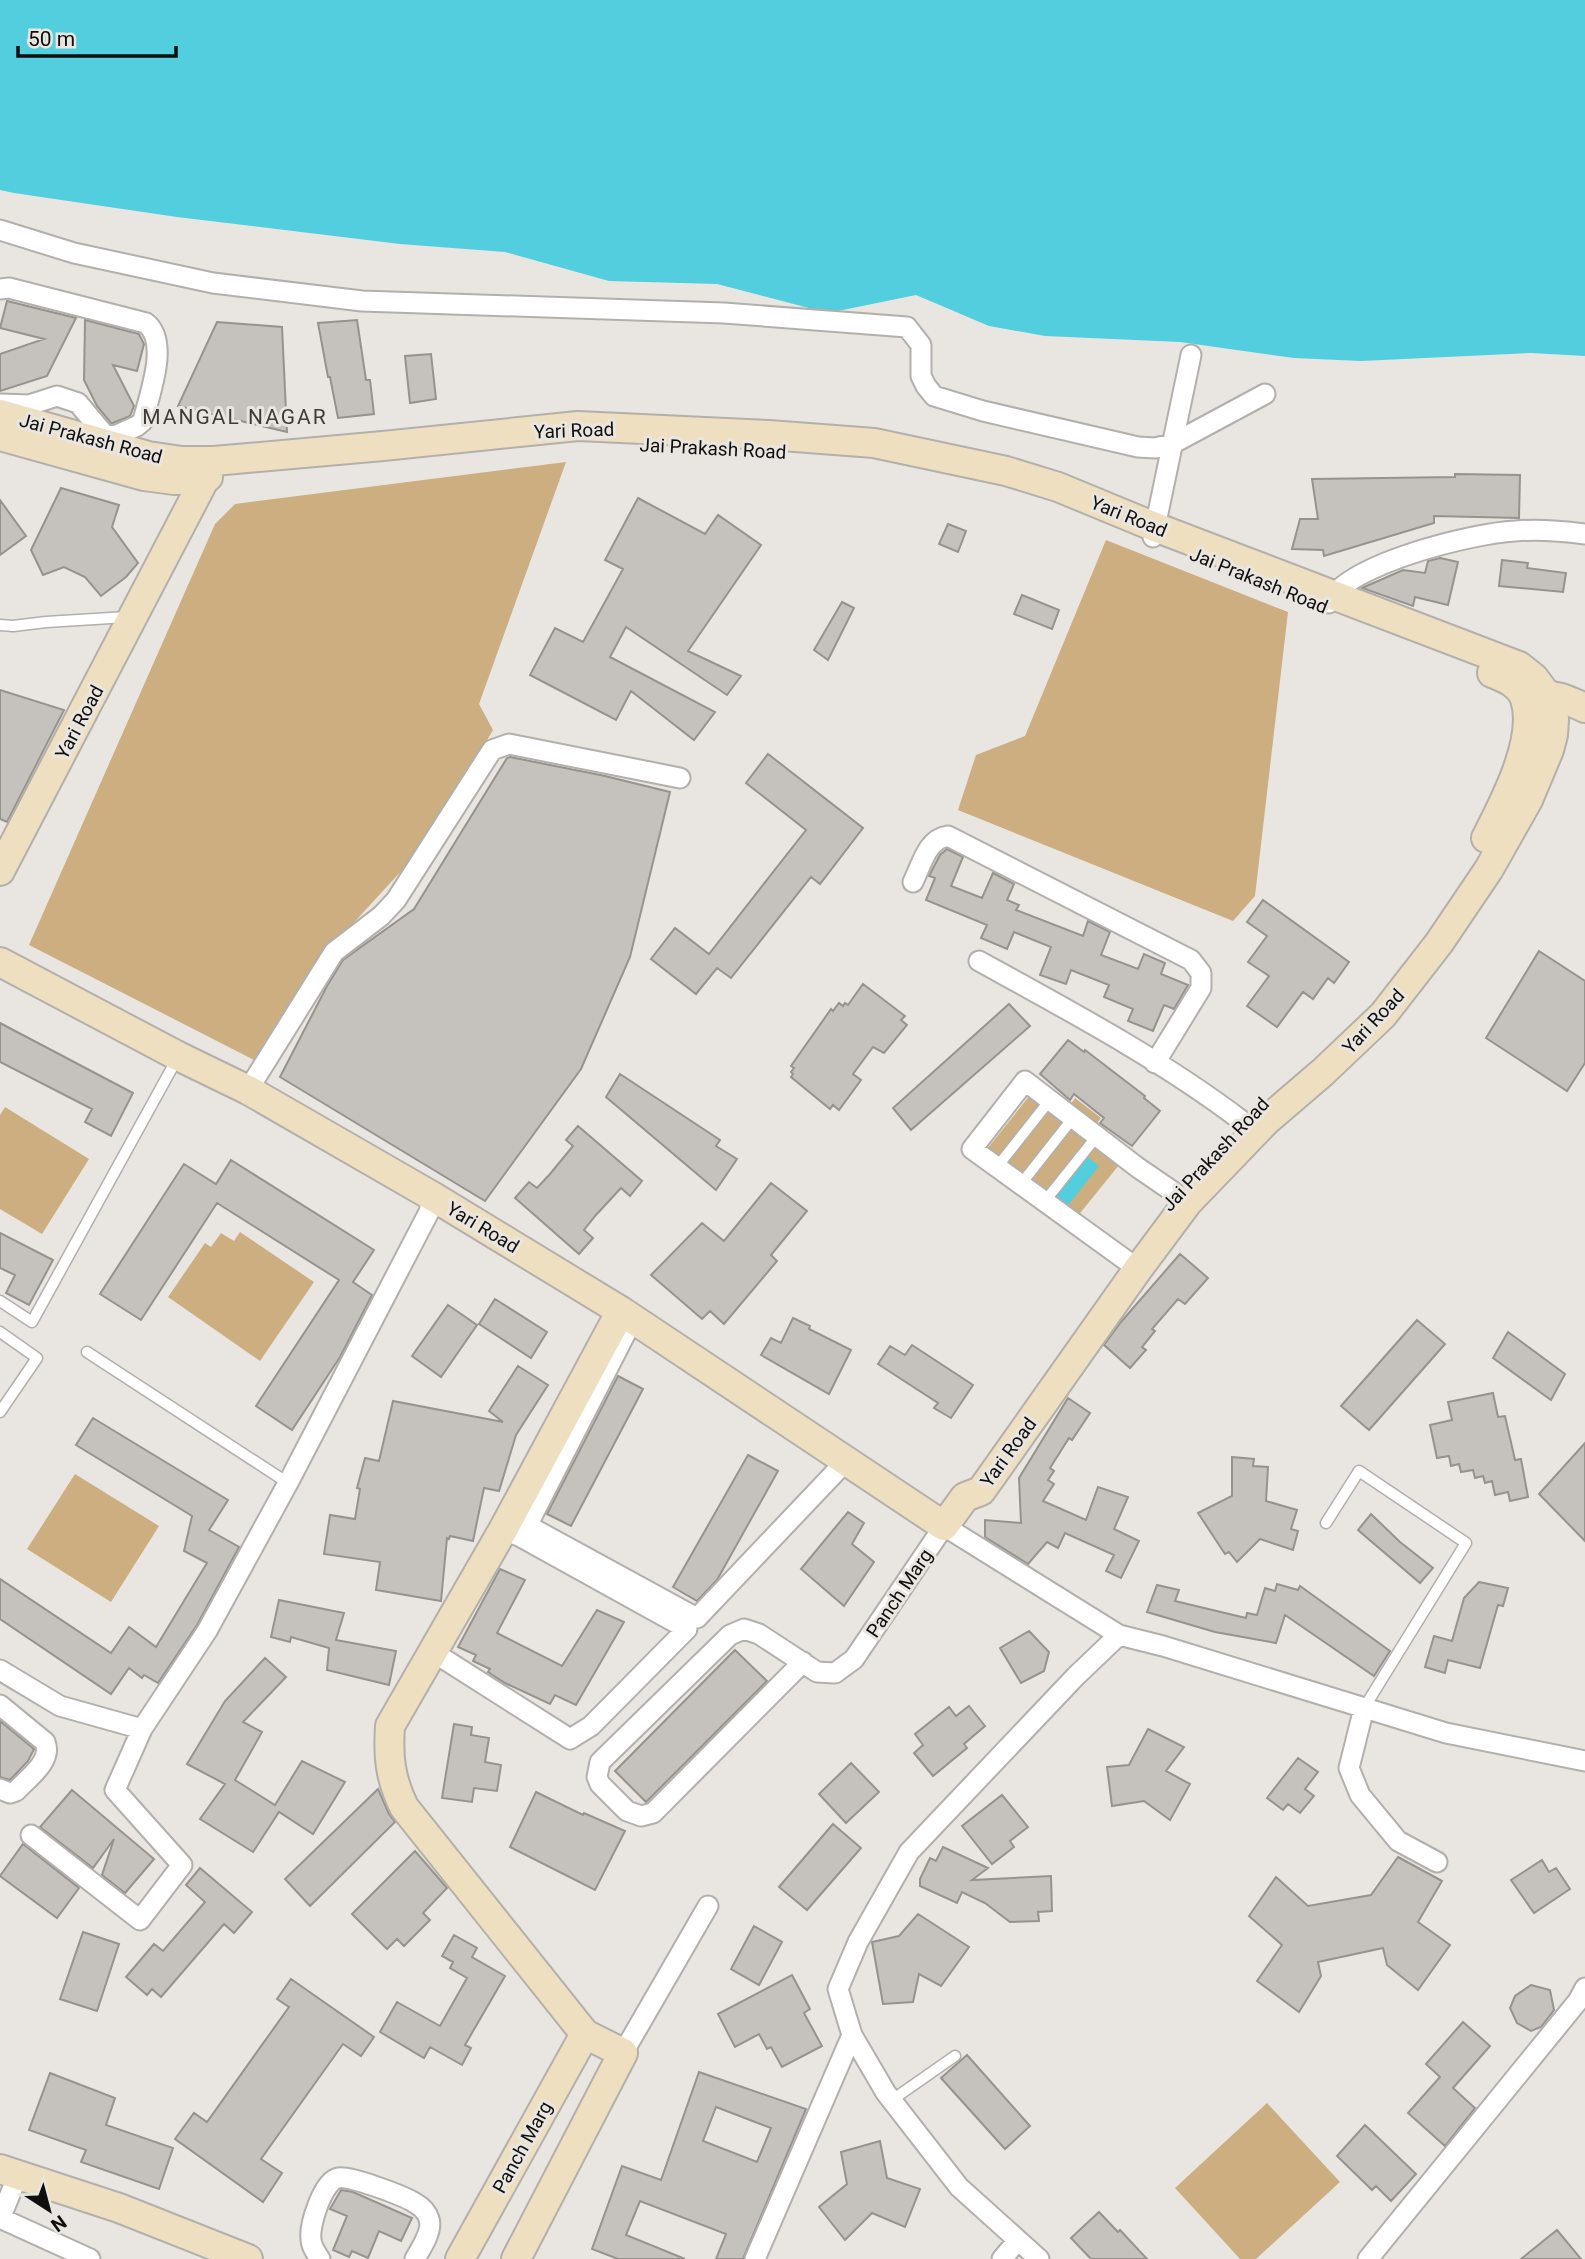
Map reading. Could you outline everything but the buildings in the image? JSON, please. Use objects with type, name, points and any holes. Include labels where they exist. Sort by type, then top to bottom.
[{"type":"main road","name":"Jai Prakash Road","points":[[0,414],[148,456],[210,469]]},
{"type":"main road","name":"Jai Prakash Road","points":[[0,436],[144,476],[174,480],[210,469],[314,468],[577,440],[869,456],[998,482],[1154,533],[1329,601],[1510,680],[1536,696],[1521,757],[1508,795],[1477,857],[1435,921],[1392,978],[1349,1026],[1242,1121],[1193,1173],[1182,1198],[967,1484],[965,1497]]},
{"type":"main road","name":"Yari Road","points":[[0,871],[210,469]]},
{"type":"main road","name":"Yari Road","points":[[1182,1198],[1382,1016],[1439,943],[1489,869],[1528,800],[1549,750],[1554,719],[1536,696]]},
{"type":"main road","points":[[1536,696],[1563,698],[1585,708]]},
{"type":"main road","name":"Yari Road","points":[[0,962],[248,1090],[432,1196],[627,1315],[944,1527],[965,1497]]},
{"type":"main road","points":[[516,2259],[623,2053],[585,2034],[404,1807],[394,1786],[388,1755],[390,1726],[514,1523],[627,1315]]},
{"type":"main road","name":"Panch Marg","points":[[460,2259],[585,2034]]},
{"type":"main road","points":[[9,2172],[119,2208],[198,2250],[248,2259]]},
{"type":"street","points":[[0,230],[74,253],[213,283],[362,300],[724,313],[907,327],[921,345],[921,376],[934,396],[983,411],[1138,447],[1155,449],[1172,444],[1265,394]]},
{"type":"street","points":[[0,289],[9,288],[146,323],[156,334],[157,344],[156,366],[143,421],[115,436],[104,434],[82,406],[57,396],[29,405],[0,404]]},
{"type":"street","points":[[1154,533],[1191,355]]},
{"type":"street","points":[[57,430],[66,399]]},
{"type":"street","points":[[1329,601],[1370,570],[1402,556],[1471,537],[1515,530],[1585,534]]},
{"type":"street","points":[[248,1090],[334,952],[381,916],[396,900],[492,750],[509,744],[680,778]]},
{"type":"street","points":[[913,881],[932,842],[939,837],[948,836],[1191,960],[1201,973],[1200,989],[1155,1063]]},
{"type":"street","points":[[979,961],[1203,1091],[1242,1121]]},
{"type":"street","points":[[1131,1264],[972,1149],[1025,1081],[1182,1198]]},
{"type":"street","points":[[31,1835],[140,1920],[182,1866],[115,1790],[142,1729],[208,1631],[288,1483],[429,1212],[432,1196]]},
{"type":"street","points":[[514,1523],[697,1618],[846,1461]]},
{"type":"street","points":[[433,1652],[570,1739],[590,1726],[687,1629],[519,1536],[514,1523]]},
{"type":"street","points":[[944,1527],[1119,1635],[1446,1733],[1585,1761]]},
{"type":"street","name":"Panch Marg","points":[[803,1662],[817,1672],[835,1672],[854,1659],[944,1527]]},
{"type":"street","points":[[744,1629],[759,1634],[803,1662],[653,1813],[641,1816],[627,1811],[600,1784],[597,1777],[600,1762],[730,1635],[744,1629]]},
{"type":"street","points":[[1039,2259],[959,2187],[892,2100],[852,2035],[838,1989],[858,1942],[909,1852],[1076,1676],[1119,1635]]},
{"type":"street","points":[[0,1672],[60,1706],[142,1729]]},
{"type":"street","points":[[0,1705],[45,1742],[48,1751],[46,1758],[16,1791],[10,1793],[0,1789]]},
{"type":"street","points":[[1364,1708],[1349,1768],[1360,1795],[1398,1841],[1437,1862]]},
{"type":"street","points":[[623,2053],[708,1906]]},
{"type":"street","points":[[1368,2259],[1578,2001],[1585,1988]]},
{"type":"street","points":[[755,2259],[852,2035]]},
{"type":"street","points":[[9,2172],[0,2218],[90,2259]]},
{"type":"street","points":[[320,2259],[311,2241],[311,2224],[327,2185],[336,2178],[348,2177],[415,2202],[426,2211],[431,2222],[416,2259]]},
{"type":"street","points":[[1002,2259],[1018,2240]]},
{"type":"lane","points":[[0,625],[134,616]]},
{"type":"lane","points":[[0,1301],[32,1322],[178,1056]]},
{"type":"lane","points":[[997,1167],[1050,1100]]},
{"type":"lane","points":[[1021,1184],[1073,1118]]},
{"type":"lane","points":[[1045,1201],[1097,1136]]},
{"type":"lane","points":[[0,1332],[37,1358],[0,1412]]},
{"type":"lane","points":[[87,1352],[288,1483]]},
{"type":"lane","points":[[1326,1523],[1359,1471],[1466,1543],[1364,1708]]},
{"type":"lane","points":[[892,2100],[955,2056]]},
{"type":"shaded area","points":[[566,462],[479,704],[493,730],[426,844],[314,966],[262,1064],[29,945],[215,524],[235,504]]},
{"type":"shaded area","points":[[1106,540],[1288,612],[1255,896],[1233,921],[958,810],[976,755],[1025,736]]},
{"type":"shaded area","points":[[1038,1085],[1068,1108],[1075,1098],[1101,1118],[1093,1128],[1127,1155],[1077,1217],[988,1148]]},
{"type":"shaded area","points":[[5,1107],[89,1159],[42,1234],[0,1209],[0,1115]]},
{"type":"shaded area","points":[[240,1232],[314,1282],[260,1361],[168,1297],[205,1243],[211,1247],[221,1233],[234,1241]]},
{"type":"shaded area","points":[[75,1474],[159,1526],[111,1602],[27,1549]]},
{"type":"shaded area","points":[[1267,2103],[1340,2182],[1256,2259],[1240,2259],[1175,2188]]},
{"type":"water","points":[[0,0],[1585,0],[1585,356],[1531,353],[1361,361],[1294,358],[1180,342],[1045,336],[989,326],[916,295],[828,313],[717,284],[609,281],[505,252],[400,244],[177,217],[0,190]]},
{"type":"water","points":[[1083,1153],[1099,1166],[1066,1208],[1050,1195]]},
{"type":"district","name":"MANGAL NAGAR","points":[[235,417]]}]
